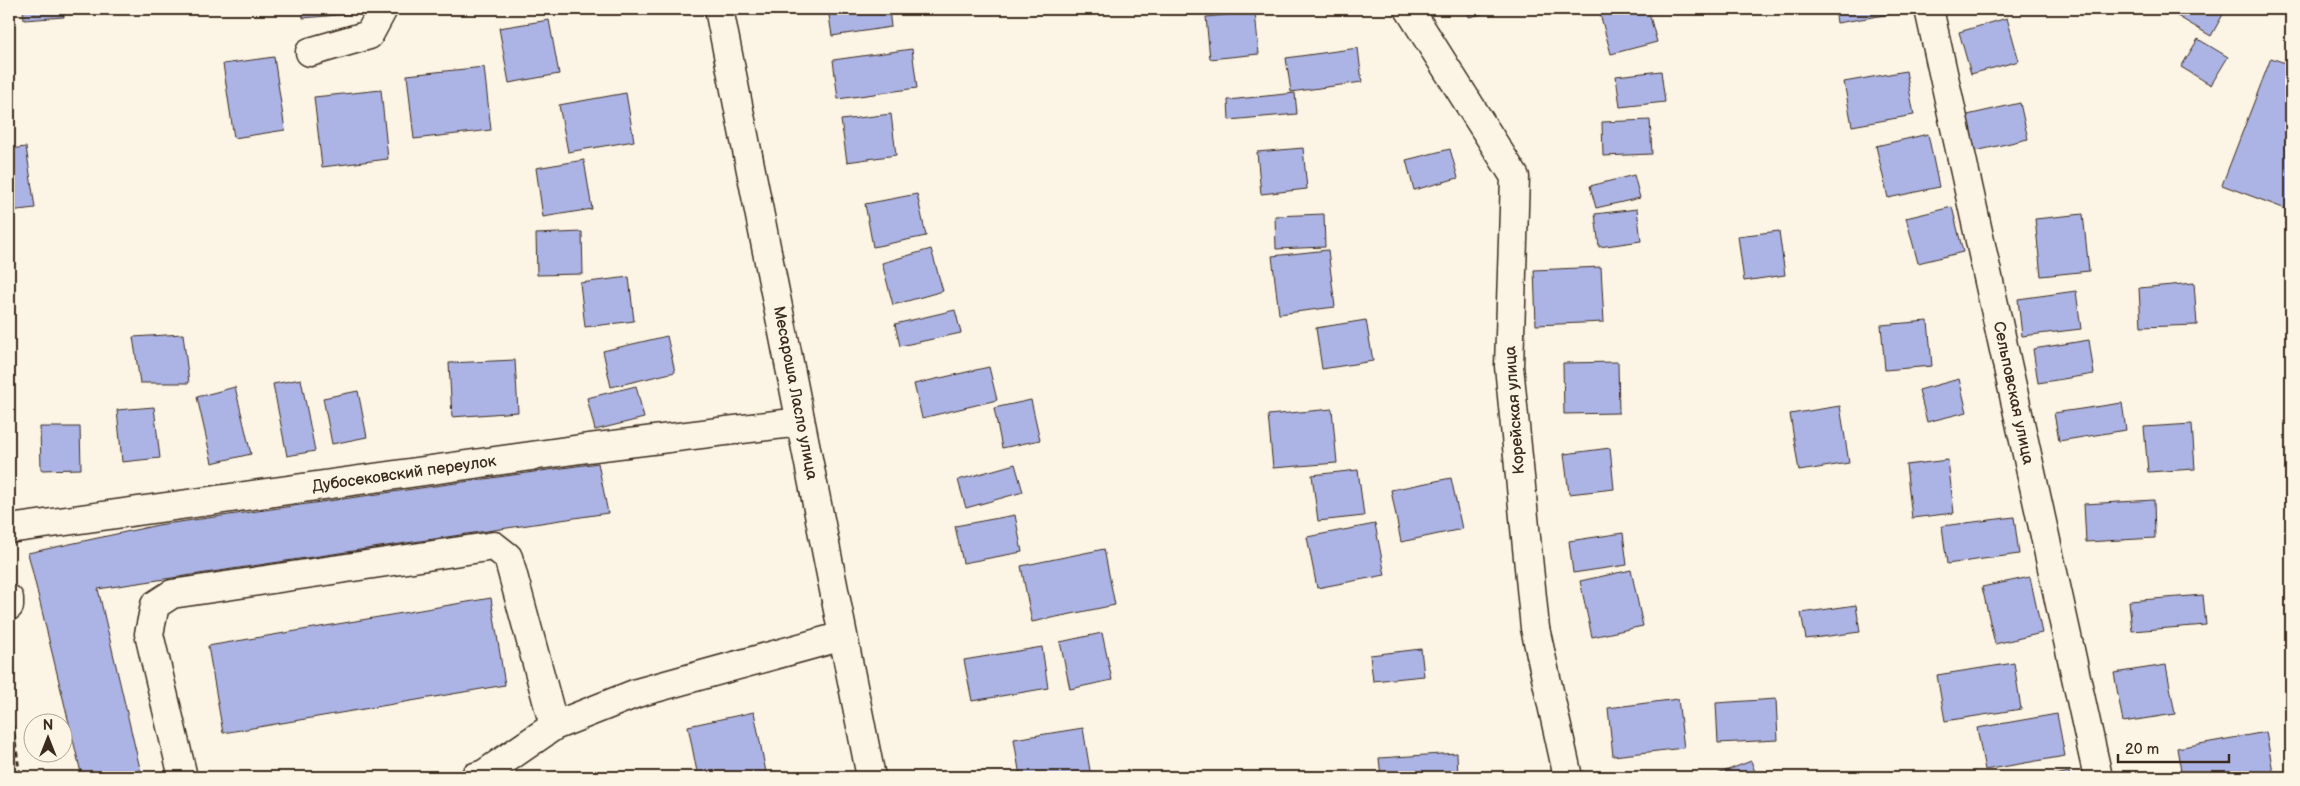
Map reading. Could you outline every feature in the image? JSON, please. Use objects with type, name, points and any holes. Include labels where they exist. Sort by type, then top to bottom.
[{"type":"street","points":[[310,52],[369,35],[382,9]]},
{"type":"street","name":"Месароша Ласло улица","points":[[719,9],[871,777]]},
{"type":"street","name":"Корейская улица","points":[[1409,9],[1515,177],[1509,366],[1536,628],[1568,777]]},
{"type":"street","name":"Сельповская улица","points":[[1929,9],[2098,777]]},
{"type":"street","name":"Дубосековский переулок","points":[[9,529],[588,448],[800,422]]},
{"type":"street","points":[[183,777],[149,634],[155,605],[172,594],[494,546],[508,557],[554,726]]},
{"type":"street","points":[[9,599],[9,606]]},
{"type":"street","points":[[475,777],[484,774],[554,726],[637,693],[843,636]]},
{"type":"path","points":[[9,698],[20,777]]},
{"type":"building","points":[[23,9],[63,9],[64,17],[24,20]]},
{"type":"building","points":[[302,9],[360,9],[361,13],[303,18]]},
{"type":"building","points":[[828,9],[889,9],[891,27],[832,36]]},
{"type":"building","points":[[1467,9],[1500,9],[1500,10],[1469,17]]},
{"type":"building","points":[[1648,9],[1657,42],[1611,54],[1599,10]]},
{"type":"building","points":[[1835,9],[1890,9],[1891,14],[1837,23]]},
{"type":"building","points":[[2175,9],[2226,9],[2211,36],[2172,13]]},
{"type":"building","points":[[1255,12],[1259,54],[1210,59],[1206,17]]},
{"type":"building","points":[[2007,18],[2019,61],[1971,74],[1959,32]]},
{"type":"building","points":[[549,20],[559,74],[509,83],[499,28]]},
{"type":"building","points":[[2198,39],[2228,57],[2211,85],[2181,67]]},
{"type":"building","points":[[1358,48],[1362,82],[1291,92],[1286,58]]},
{"type":"building","points":[[912,49],[917,88],[838,99],[833,60]]},
{"type":"building","points":[[274,57],[285,130],[234,138],[223,64]]},
{"type":"building","points":[[2271,58],[2291,65],[2291,211],[2222,185]]},
{"type":"building","points":[[484,67],[491,130],[414,139],[407,75]]},
{"type":"building","points":[[1661,71],[1665,102],[1620,107],[1616,76]]},
{"type":"building","points":[[1906,71],[1914,115],[1852,126],[1844,82]]},
{"type":"building","points":[[381,90],[388,159],[322,167],[314,97]]},
{"type":"building","points":[[626,93],[634,141],[568,152],[559,105]]},
{"type":"building","points":[[1295,93],[1297,114],[1229,120],[1228,100]]},
{"type":"building","points":[[2020,103],[2028,139],[1971,152],[1963,116]]},
{"type":"building","points":[[891,114],[896,155],[847,162],[841,120]]},
{"type":"building","points":[[1650,120],[1652,154],[1603,156],[1602,122]]},
{"type":"building","points":[[1928,134],[1939,187],[1888,198],[1876,146]]},
{"type":"building","points":[[26,147],[35,208],[9,211],[9,149]]},
{"type":"building","points":[[1303,148],[1307,189],[1261,194],[1257,152]]},
{"type":"building","points":[[1450,149],[1458,178],[1414,190],[1406,160]]},
{"type":"building","points":[[584,160],[592,209],[543,217],[536,168]]},
{"type":"building","points":[[1634,175],[1640,198],[1596,208],[1590,186]]},
{"type":"building","points":[[917,194],[926,236],[873,247],[865,204]]},
{"type":"building","points":[[1952,207],[1963,252],[1918,263],[1906,218]]},
{"type":"building","points":[[1637,209],[1641,241],[1599,247],[1595,214]]},
{"type":"building","points":[[1324,214],[1325,247],[1276,249],[1275,216]]},
{"type":"building","points":[[2083,214],[2089,271],[2041,276],[2035,219]]},
{"type":"building","points":[[1779,231],[1785,275],[1744,281],[1738,236]]},
{"type":"building","points":[[582,232],[583,274],[537,275],[536,234]]},
{"type":"building","points":[[931,249],[943,291],[893,305],[882,263]]},
{"type":"building","points":[[1328,250],[1335,307],[1279,314],[1272,256]]},
{"type":"building","points":[[1601,267],[1604,322],[1536,325],[1534,270]]},
{"type":"building","points":[[629,277],[634,321],[585,327],[580,283]]},
{"type":"building","points":[[2194,283],[2197,325],[2141,327],[2139,288]]},
{"type":"building","points":[[2076,291],[2081,329],[2022,336],[2018,299]]},
{"type":"building","points":[[955,310],[961,333],[900,346],[895,324]]},
{"type":"building","points":[[1366,320],[1373,361],[1322,369],[1316,328]]},
{"type":"building","points":[[1928,321],[1932,366],[1885,370],[1881,325]]},
{"type":"building","points":[[183,334],[189,383],[140,383],[133,337]]},
{"type":"building","points":[[667,336],[675,372],[611,387],[603,351]]},
{"type":"building","points":[[2089,340],[2094,374],[2038,383],[2033,349]]},
{"type":"building","points":[[515,360],[518,412],[452,417],[449,363]]},
{"type":"building","points":[[1618,362],[1619,413],[1564,414],[1563,363]]},
{"type":"building","points":[[989,367],[997,400],[922,418],[914,384]]},
{"type":"building","points":[[301,379],[315,451],[287,456],[273,384]]},
{"type":"building","points":[[1959,379],[1967,412],[1927,422],[1919,390]]},
{"type":"building","points":[[636,386],[644,418],[595,430],[587,398]]},
{"type":"building","points":[[235,387],[251,454],[212,463],[197,397]]},
{"type":"building","points":[[358,391],[367,437],[332,444],[323,398]]},
{"type":"building","points":[[1031,400],[1040,440],[1002,448],[994,408]]},
{"type":"building","points":[[2122,403],[2126,430],[2059,441],[2054,413]]},
{"type":"building","points":[[1840,406],[1849,463],[1799,471],[1790,414]]},
{"type":"building","points":[[154,407],[160,458],[122,462],[117,410]]},
{"type":"building","points":[[1332,409],[1337,463],[1273,468],[1268,415]]},
{"type":"building","points":[[2192,424],[2195,469],[2148,472],[2144,427]]},
{"type":"building","points":[[40,427],[80,427],[81,469],[41,470]]},
{"type":"building","points":[[1610,448],[1614,489],[1569,494],[1564,454]]},
{"type":"building","points":[[1948,460],[1954,513],[1912,518],[1906,465]]},
{"type":"building","points":[[598,463],[608,513],[98,589],[142,777],[82,777],[72,736],[72,714],[67,714],[28,553],[158,525]]},
{"type":"building","points":[[1015,464],[1023,492],[966,508],[958,480]]},
{"type":"building","points":[[1358,470],[1364,516],[1318,521],[1312,475]]},
{"type":"building","points":[[1451,478],[1462,529],[1401,542],[1391,490]]},
{"type":"building","points":[[2154,500],[2155,538],[2086,542],[2084,504]]},
{"type":"building","points":[[1015,515],[1022,552],[963,563],[955,526]]},
{"type":"building","points":[[2014,517],[2019,554],[1947,564],[1942,526]]},
{"type":"building","points":[[1375,524],[1385,575],[1317,588],[1307,537]]},
{"type":"building","points":[[1623,533],[1627,565],[1573,573],[1569,541]]},
{"type":"building","points":[[1104,549],[1115,605],[1032,622],[1021,566]]},
{"type":"building","points":[[1631,570],[1643,626],[1592,637],[1580,581]]},
{"type":"building","points":[[2030,577],[2042,633],[1995,644],[1982,587]]},
{"type":"building","points":[[2203,595],[2206,625],[2132,631],[2129,601]]},
{"type":"building","points":[[491,598],[505,685],[223,733],[208,646]]},
{"type":"building","points":[[1856,605],[1860,632],[1806,639],[1801,613]]},
{"type":"building","points":[[1102,633],[1112,680],[1070,689],[1060,642]]},
{"type":"building","points":[[1042,647],[1048,688],[972,701],[964,660]]},
{"type":"building","points":[[1421,649],[1424,676],[1373,681],[1370,655]]},
{"type":"building","points":[[2014,663],[2021,709],[1945,721],[1937,675]]},
{"type":"building","points":[[2166,665],[2175,714],[2123,722],[2114,673]]},
{"type":"building","points":[[1678,699],[1684,748],[1613,756],[1608,708]]},
{"type":"building","points":[[1776,699],[1778,740],[1718,743],[1716,703]]},
{"type":"building","points":[[754,712],[767,777],[698,777],[688,726]]},
{"type":"building","points":[[2057,714],[2065,756],[1985,770],[1977,728]]},
{"type":"building","points":[[1083,728],[1091,777],[1020,777],[1014,739]]},
{"type":"building","points":[[2266,732],[2274,777],[2182,777],[2177,748]]},
{"type":"building","points":[[1457,753],[1458,777],[1381,777],[1379,758]]},
{"type":"building","points":[[1751,761],[1757,777],[1710,777]]},
{"type":"building","points":[[2069,772],[2070,777],[2044,777]]}]
